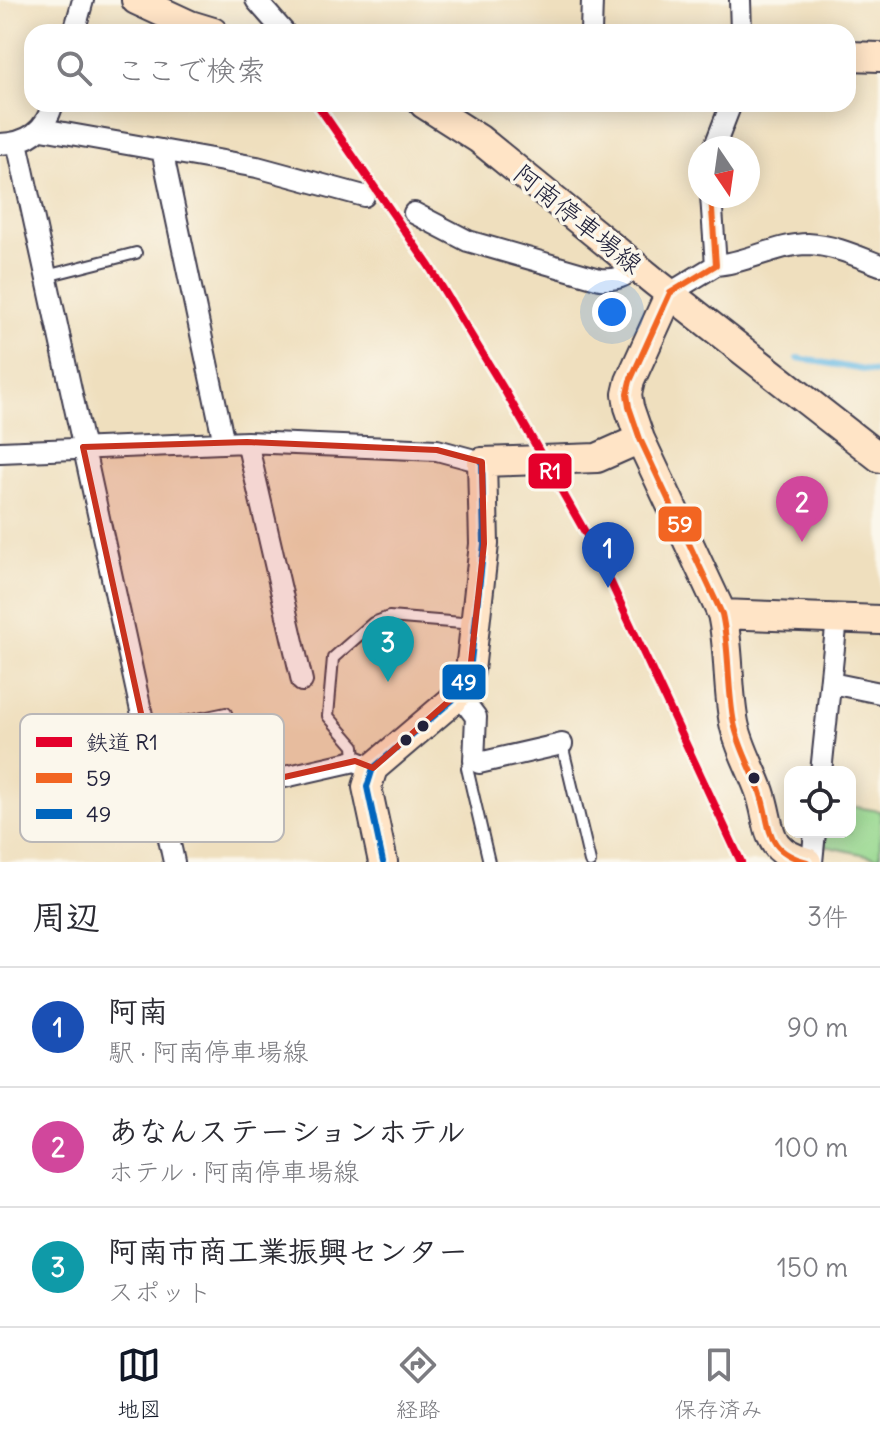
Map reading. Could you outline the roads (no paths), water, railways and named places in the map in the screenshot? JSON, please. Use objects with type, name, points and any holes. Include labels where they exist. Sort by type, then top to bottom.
[{"type":"street","points":[[76,24],[83,0]]},
{"type":"street","points":[[136,0],[188,24]]},
{"type":"street","points":[[256,0],[277,24]]},
{"type":"street","points":[[591,24],[592,0]]},
{"type":"street","points":[[740,0],[741,24]]},
{"type":"street","points":[[856,56],[880,57]]},
{"type":"street","points":[[51,112],[42,129],[29,139],[9,143],[46,276],[141,714]]},
{"type":"street","name":"阿南停車場線","points":[[437,112],[479,139],[880,458]]},
{"type":"street","points":[[719,136],[728,112]]},
{"type":"street","points":[[42,129],[257,167],[364,196]]},
{"type":"street","points":[[162,150],[224,443]]},
{"type":"street","points":[[712,208],[716,265]]},
{"type":"street","points":[[414,213],[468,241],[600,279],[615,280],[636,266]]},
{"type":"street","points":[[814,838],[809,862],[781,851],[769,834],[763,802],[734,723],[727,636],[722,614],[640,439],[627,394],[670,293],[687,286],[716,265],[733,264],[806,244],[836,248],[880,265]]},
{"type":"street","points":[[0,452],[247,442],[437,450],[482,462],[597,458],[640,439]]},
{"type":"street","points":[[247,442],[302,681]]},
{"type":"street","points":[[284,780],[364,764],[458,693],[470,671],[476,624],[484,544],[482,462]]},
{"type":"street","points":[[722,614],[880,620]]},
{"type":"street","points":[[822,766],[837,619]]},
{"type":"street","points":[[831,683],[880,693]]},
{"type":"street","points":[[458,693],[476,717],[474,760],[479,763],[562,744]]},
{"type":"street","points":[[364,764],[383,862]]},
{"type":"street","points":[[169,842],[174,862]]},
{"type":"lane","points":[[46,276],[136,253]]},
{"type":"lane","points":[[364,764],[354,746],[328,716],[333,658],[373,623],[389,617],[476,624]]},
{"type":"lane","points":[[221,714],[226,713]]},
{"type":"lane","points":[[562,744],[590,862]]},
{"type":"lane","points":[[474,760],[467,768],[489,862]]},
{"type":"waterway","points":[[798,358],[880,373]]},
{"type":"rail line","name":"R1","points":[[323,112],[429,266],[505,391],[598,555],[741,862]]},
{"type":"place","name":"あなんステーションホテル","points":[[802,542]]},
{"type":"place","name":"阿南","points":[[608,588]]},
{"type":"place","name":"阿南市商工業振興センター","points":[[388,682]]}]
